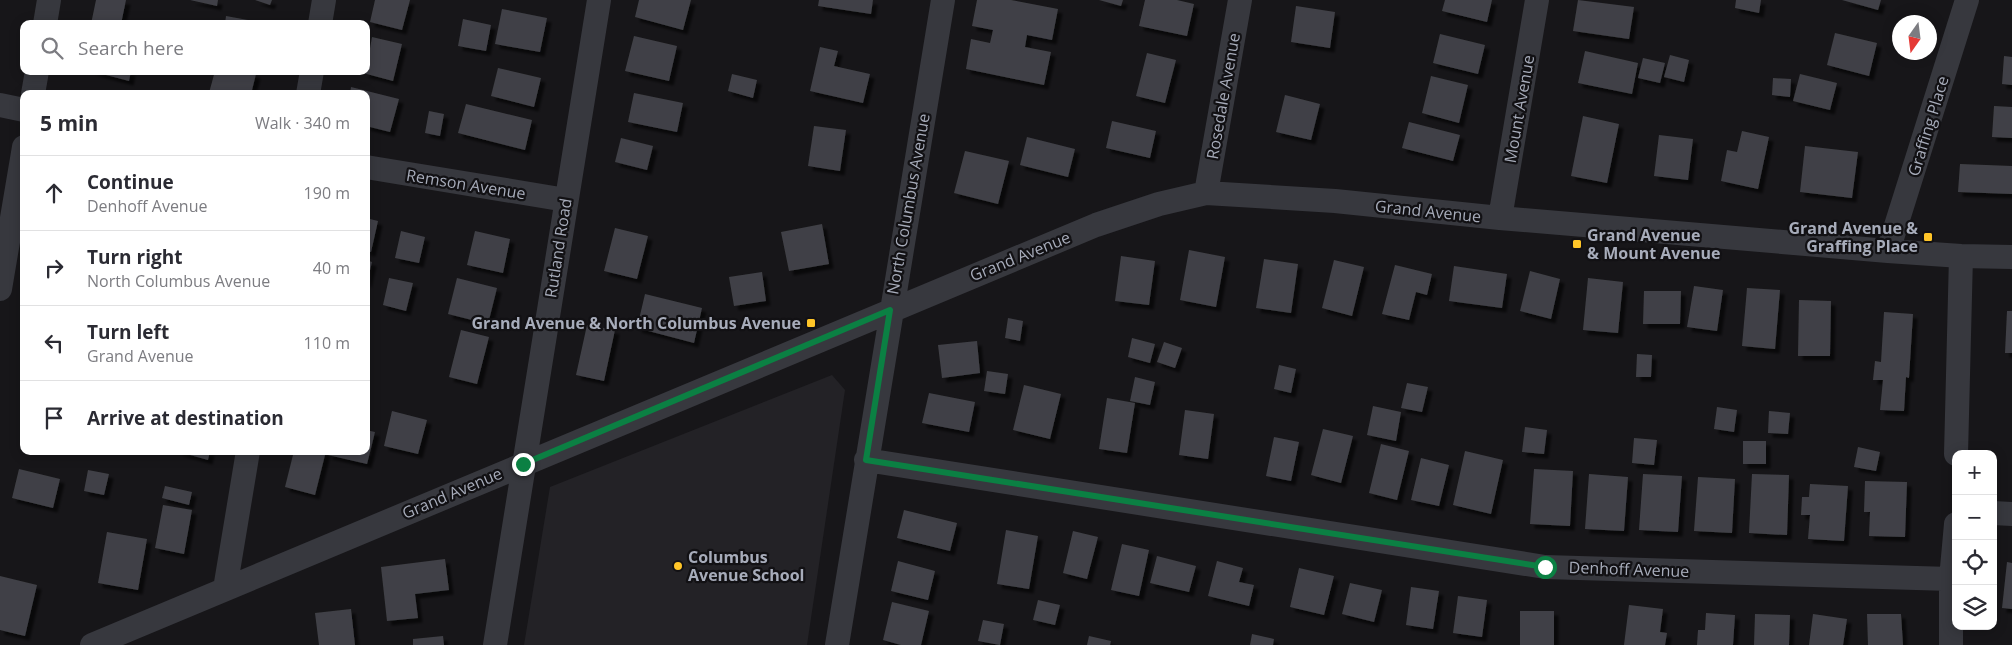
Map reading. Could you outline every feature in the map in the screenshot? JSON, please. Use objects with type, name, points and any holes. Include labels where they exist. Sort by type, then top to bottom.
[{"type":"street","points":[[46,20],[49,0]]},
{"type":"street","points":[[321,20],[324,0]]},
{"type":"street","name":"Rutland Road","points":[[495,645],[599,0]]},
{"type":"street","name":"North Columbus Avenue","points":[[837,645],[890,310],[943,0]]},
{"type":"street","name":"Rosedale Avenue","points":[[1206,193],[1240,0]]},
{"type":"street","name":"Mount Avenue","points":[[1500,218],[1537,0]]},
{"type":"street","name":"Graffing Place","points":[[1888,251],[1967,0]]},
{"type":"street","points":[[34,90],[36,75]]},
{"type":"street","points":[[309,90],[311,75]]},
{"type":"street","points":[[0,106],[20,109]]},
{"type":"street","name":"Remson Avenue","points":[[370,168],[566,200]]},
{"type":"street","points":[[0,289],[20,172]]},
{"type":"street","name":"Grand Avenue","points":[[92,645],[1096,225],[1159,204],[1206,193],[1335,202],[1888,251],[2012,257]]},
{"type":"street","points":[[1956,450],[1961,256]]},
{"type":"street","points":[[225,589],[247,455]]},
{"type":"street","name":"Denhoff Avenue","points":[[866,460],[1545,567],[1951,579]]},
{"type":"street","points":[[1997,513],[2012,514]]},
{"type":"street","points":[[1951,645],[1951,579],[1955,540]]},
{"type":"shaded area","name":"Columbus Avenue School","points":[[832,375],[845,390],[807,645],[524,645],[550,487]]},
{"type":"building","points":[[96,0],[126,0],[122,20],[92,20]]},
{"type":"building","points":[[190,0],[218,0],[217,6]]},
{"type":"building","points":[[255,0],[272,0],[270,5]]},
{"type":"building","points":[[375,0],[410,0],[402,30],[370,22]]},
{"type":"building","points":[[639,0],[691,0],[683,30],[635,17]]},
{"type":"building","points":[[819,0],[873,0],[871,14],[818,6]]},
{"type":"building","points":[[977,0],[1011,0],[1058,9],[1052,40],[1027,35],[1025,47],[1051,52],[1044,85],[966,69],[971,39],[990,43],[993,30],[972,26]]},
{"type":"building","points":[[1099,0],[1123,0],[1121,6]]},
{"type":"building","points":[[1145,0],[1177,0],[1194,4],[1187,36],[1139,26]]},
{"type":"building","points":[[1445,0],[1492,0],[1487,22],[1442,11]]},
{"type":"building","points":[[1578,0],[1634,7],[1629,39],[1573,31]]},
{"type":"building","points":[[1736,0],[1761,0],[1759,13],[1735,8]]},
{"type":"building","points":[[1842,0],[1881,0],[1878,10]]},
{"type":"building","points":[[1296,6],[1335,12],[1330,48],[1291,42]]},
{"type":"building","points":[[502,9],[547,18],[540,52],[495,44]]},
{"type":"building","points":[[226,16],[248,20],[226,20]]},
{"type":"building","points":[[463,19],[491,25],[486,51],[458,46]]},
{"type":"building","points":[[1835,33],[1877,43],[1869,76],[1827,65]]},
{"type":"building","points":[[1440,34],[1485,45],[1478,74],[1433,63]]},
{"type":"building","points":[[634,36],[677,46],[669,81],[625,71]]},
{"type":"building","points":[[372,37],[402,44],[393,81],[370,75]]},
{"type":"building","points":[[820,47],[838,51],[834,66],[870,74],[863,103],[810,91]]},
{"type":"building","points":[[1585,51],[1638,63],[1632,94],[1578,83]]},
{"type":"building","points":[[1147,53],[1176,60],[1165,103],[1136,96]]},
{"type":"building","points":[[1670,55],[1689,60],[1684,82],[1664,77]]},
{"type":"building","points":[[2004,56],[2012,57],[2012,85],[2002,84]]},
{"type":"building","points":[[1643,58],[1665,63],[1660,83],[1638,78]]},
{"type":"building","points":[[498,68],[541,78],[534,107],[491,96]]},
{"type":"building","points":[[732,74],[757,80],[753,98],[728,91]]},
{"type":"building","points":[[1800,74],[1837,83],[1830,110],[1793,101]]},
{"type":"building","points":[[106,75],[130,75],[129,81]]},
{"type":"building","points":[[214,75],[256,75],[252,90],[210,90]]},
{"type":"building","points":[[1431,76],[1468,85],[1459,123],[1422,113]]},
{"type":"building","points":[[1773,78],[1791,79],[1790,97],[1772,95]]},
{"type":"building","points":[[351,87],[363,90],[351,90]]},
{"type":"building","points":[[370,92],[399,99],[390,132],[370,127]]},
{"type":"building","points":[[634,93],[683,103],[677,132],[628,122]]},
{"type":"building","points":[[1285,95],[1320,104],[1311,140],[1276,132]]},
{"type":"building","points":[[466,104],[532,120],[525,150],[458,133]]},
{"type":"building","points":[[1994,106],[2012,107],[2012,138],[1992,137]]},
{"type":"building","points":[[429,111],[444,114],[440,136],[425,133]]},
{"type":"building","points":[[1583,116],[1619,124],[1607,183],[1571,176]]},
{"type":"building","points":[[1112,121],[1156,131],[1150,158],[1106,148]]},
{"type":"building","points":[[1409,122],[1460,135],[1453,161],[1402,148]]},
{"type":"building","points":[[814,126],[846,130],[840,171],[808,166]]},
{"type":"building","points":[[1742,131],[1769,137],[1758,189],[1721,181],[1727,150],[1737,152]]},
{"type":"building","points":[[1659,135],[1693,139],[1688,180],[1654,176]]},
{"type":"building","points":[[1027,137],[1075,149],[1068,177],[1020,165]]},
{"type":"building","points":[[621,138],[653,146],[647,170],[615,162]]},
{"type":"building","points":[[1805,146],[1858,152],[1852,198],[1800,192]]},
{"type":"building","points":[[965,151],[1009,161],[998,204],[954,193]]},
{"type":"building","points":[[1960,164],[2012,166],[2012,194],[1958,192]]},
{"type":"building","points":[[370,219],[378,221],[370,252]]},
{"type":"building","points":[[822,224],[829,264],[789,271],[781,232]]},
{"type":"building","points":[[615,228],[648,236],[637,279],[604,271]]},
{"type":"building","points":[[401,231],[425,237],[419,263],[395,258]]},
{"type":"building","points":[[475,231],[510,239],[503,273],[467,265]]},
{"type":"building","points":[[1189,250],[1225,257],[1216,307],[1180,300]]},
{"type":"building","points":[[1121,256],[1155,261],[1149,305],[1115,301]]},
{"type":"building","points":[[1264,259],[1298,264],[1291,313],[1256,308]]},
{"type":"building","points":[[1334,260],[1364,267],[1352,316],[1322,308]]},
{"type":"building","points":[[1395,265],[1432,274],[1427,295],[1416,292],[1409,320],[1382,314]]},
{"type":"building","points":[[1454,266],[1507,274],[1502,308],[1449,301]]},
{"type":"building","points":[[1530,271],[1560,279],[1551,319],[1520,311]]},
{"type":"building","points":[[762,272],[766,301],[734,306],[729,277]]},
{"type":"building","points":[[389,278],[413,283],[406,311],[383,305]]},
{"type":"building","points":[[457,278],[497,288],[488,324],[448,314]]},
{"type":"building","points":[[1588,278],[1623,282],[1618,333],[1583,330]]},
{"type":"building","points":[[1694,286],[1723,290],[1717,331],[1687,327]]},
{"type":"building","points":[[1747,288],[1780,290],[1775,349],[1742,346]]},
{"type":"building","points":[[1644,291],[1681,291],[1680,324],[1643,324]]},
{"type":"building","points":[[645,294],[702,308],[694,343],[637,328]]},
{"type":"building","points":[[1799,300],[1831,301],[1830,356],[1798,356]]},
{"type":"building","points":[[2007,311],[2012,311],[2012,353],[2005,353]]},
{"type":"building","points":[[1884,312],[1913,314],[1909,378],[1906,377],[1904,411],[1880,410],[1883,380],[1873,380],[1875,361],[1881,362]]},
{"type":"building","points":[[1008,318],[1023,321],[1020,341],[1005,338]]},
{"type":"building","points":[[587,325],[615,330],[604,381],[576,375]]},
{"type":"building","points":[[461,330],[489,337],[477,384],[449,377]]},
{"type":"building","points":[[1132,338],[1155,344],[1150,363],[1128,357]]},
{"type":"building","points":[[977,341],[980,373],[942,378],[938,345]]},
{"type":"building","points":[[1164,342],[1182,348],[1175,368],[1157,362]]},
{"type":"building","points":[[1637,354],[1652,355],[1651,377],[1636,377]]},
{"type":"building","points":[[1279,365],[1296,369],[1291,393],[1274,389]]},
{"type":"building","points":[[987,371],[1008,374],[1005,394],[984,391]]},
{"type":"building","points":[[1135,377],[1155,382],[1150,405],[1130,401]]},
{"type":"building","points":[[1407,383],[1428,387],[1422,412],[1401,408]]},
{"type":"building","points":[[1024,385],[1061,394],[1050,439],[1013,430]]},
{"type":"building","points":[[929,393],[975,402],[969,432],[922,423]]},
{"type":"building","points":[[1107,398],[1135,403],[1127,453],[1099,449]]},
{"type":"building","points":[[1373,406],[1401,412],[1396,441],[1367,435]]},
{"type":"building","points":[[1717,407],[1737,410],[1734,432],[1714,429]]},
{"type":"building","points":[[1185,410],[1214,414],[1208,459],[1179,455]]},
{"type":"building","points":[[392,411],[427,420],[418,454],[384,446]]},
{"type":"building","points":[[1769,411],[1790,413],[1788,434],[1768,433]]},
{"type":"building","points":[[1525,427],[1547,430],[1544,454],[1522,452]]},
{"type":"building","points":[[1323,429],[1353,436],[1341,483],[1311,475]]},
{"type":"building","points":[[370,431],[375,432],[370,452]]},
{"type":"building","points":[[1274,437],[1299,442],[1291,481],[1266,476]]},
{"type":"building","points":[[1634,438],[1657,440],[1654,465],[1632,463]]},
{"type":"building","points":[[1743,441],[1766,441],[1766,464],[1743,464]]},
{"type":"building","points":[[1381,444],[1409,451],[1397,500],[1369,493]]},
{"type":"building","points":[[1858,447],[1880,452],[1876,471],[1854,467]]},
{"type":"building","points":[[1465,451],[1503,460],[1491,514],[1453,505]]},
{"type":"building","points":[[190,455],[209,455],[208,460]]},
{"type":"building","points":[[293,455],[325,455],[315,495],[285,487]]},
{"type":"building","points":[[328,455],[369,455],[367,464]]},
{"type":"building","points":[[1421,458],[1449,465],[1439,506],[1411,500]]},
{"type":"building","points":[[19,469],[60,479],[53,508],[12,498]]},
{"type":"building","points":[[1534,469],[1573,471],[1570,526],[1530,524]]},
{"type":"building","points":[[88,470],[109,474],[104,495],[84,491]]},
{"type":"building","points":[[1589,474],[1628,477],[1624,531],[1585,529]]},
{"type":"building","points":[[1643,474],[1682,476],[1678,532],[1639,530]]},
{"type":"building","points":[[1752,474],[1789,475],[1787,535],[1749,533]]},
{"type":"building","points":[[1698,477],[1735,479],[1732,533],[1694,531]]},
{"type":"building","points":[[1865,481],[1907,482],[1905,537],[1869,536],[1870,512],[1864,512]]},
{"type":"building","points":[[1810,484],[1848,486],[1844,541],[1808,539],[1810,515],[1801,515],[1802,497],[1809,497]]},
{"type":"building","points":[[165,486],[192,492],[189,505],[162,498]]},
{"type":"building","points":[[163,505],[192,510],[184,554],[155,548]]},
{"type":"building","points":[[904,510],[957,523],[950,551],[897,538]]},
{"type":"building","points":[[1006,530],[1038,536],[1029,589],[997,584]]},
{"type":"building","points":[[1073,531],[1098,537],[1087,579],[1063,573]]},
{"type":"building","points":[[107,532],[147,539],[138,590],[98,583]]},
{"type":"building","points":[[1122,544],[1149,550],[1139,596],[1111,590]]},
{"type":"building","points":[[1157,556],[1196,566],[1189,592],[1150,583]]},
{"type":"building","points":[[445,559],[449,590],[415,594],[418,618],[387,621],[381,567]]},
{"type":"building","points":[[898,561],[935,571],[928,600],[891,591]]},
{"type":"building","points":[[1217,561],[1243,568],[1239,582],[1254,585],[1249,606],[1208,596]]},
{"type":"building","points":[[2007,562],[2012,563],[2012,609],[2002,608]]},
{"type":"building","points":[[1299,568],[1334,576],[1324,615],[1290,607]]},
{"type":"building","points":[[0,576],[37,585],[25,636],[0,630]]},
{"type":"building","points":[[1350,583],[1382,590],[1374,622],[1342,614]]},
{"type":"building","points":[[1411,587],[1439,591],[1433,629],[1406,625]]},
{"type":"building","points":[[1458,596],[1487,600],[1482,637],[1453,633]]},
{"type":"building","points":[[1038,600],[1060,605],[1055,625],[1033,620]]},
{"type":"building","points":[[892,602],[929,611],[921,645],[901,645],[883,640]]},
{"type":"building","points":[[1629,605],[1663,609],[1660,632],[1667,633],[1665,645],[1624,645]]},
{"type":"building","points":[[351,609],[355,645],[319,645],[315,613]]},
{"type":"building","points":[[1520,611],[1554,611],[1554,645],[1520,645]]},
{"type":"building","points":[[1706,613],[1735,615],[1733,645],[1697,645],[1698,630],[1705,630]]},
{"type":"building","points":[[1755,614],[1790,615],[1789,645],[1754,645]]},
{"type":"building","points":[[1813,614],[1847,619],[1843,645],[1809,645]]},
{"type":"building","points":[[1867,614],[1901,614],[1903,645],[1868,645]]},
{"type":"building","points":[[983,620],[1004,624],[1000,645],[978,641]]},
{"type":"building","points":[[1252,634],[1274,639],[1273,645],[1250,645]]},
{"type":"building","points":[[443,636],[444,645],[413,645],[413,639]]},
{"type":"building","points":[[1089,636],[1111,641],[1110,645],[1087,645]]},
{"type":"place","name":"Grand Avenue & Graffing Place","points":[[1928,237]]},
{"type":"place","name":"Grand Avenue & Mount Avenue","points":[[1577,244]]},
{"type":"place","name":"Grand Avenue & North Columbus Avenue","points":[[811,323]]},
{"type":"place","name":"Columbus Avenue School","points":[[678,566]]},
{"type":"route","points":[[523,464],[890,310],[866,460],[1545,567]]}]
